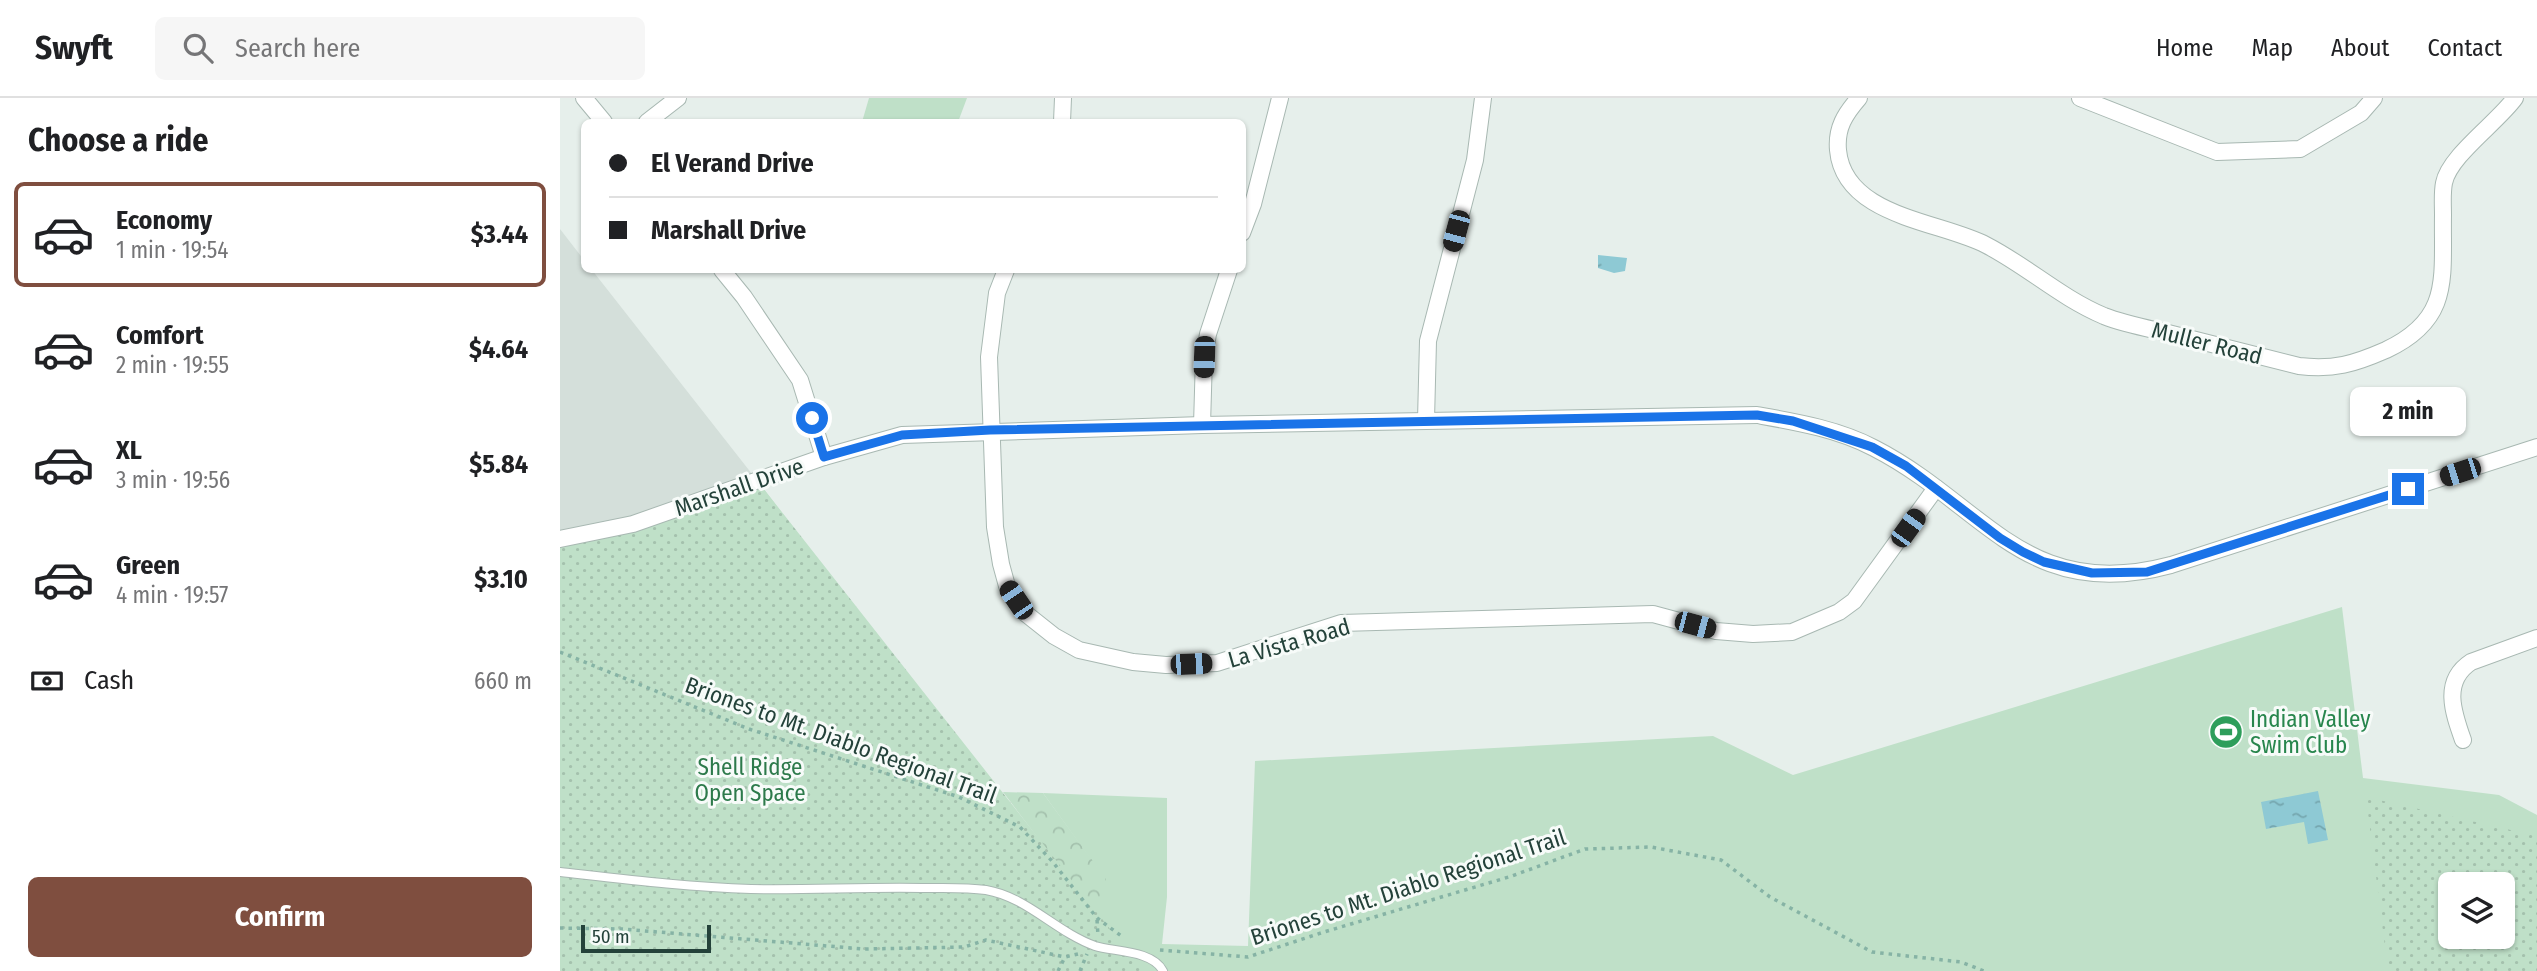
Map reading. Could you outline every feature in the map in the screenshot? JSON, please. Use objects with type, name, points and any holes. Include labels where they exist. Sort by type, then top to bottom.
[{"type":"street","points":[[584,98],[602,119]]},
{"type":"street","points":[[651,119],[678,98]]},
{"type":"street","points":[[1062,119],[1063,98]]},
{"type":"street","points":[[1246,222],[1280,98]]},
{"type":"street","points":[[1426,420],[1428,341],[1475,160],[1483,98]]},
{"type":"street","name":"Muller Road","points":[[1858,98],[1845,114],[1838,131],[1839,156],[1842,167],[1856,188],[1879,205],[1910,220],[1986,244],[2059,293],[2104,316],[2299,366],[2324,369],[2356,363],[2403,342],[2431,316],[2438,302],[2442,282],[2444,183],[2457,161],[2515,98]]},
{"type":"street","points":[[2080,98],[2217,152],[2300,149],[2361,113],[2374,98]]},
{"type":"street","points":[[724,273],[744,297],[800,380],[824,457]]},
{"type":"street","name":"La Vista Road","points":[[1005,273],[997,293],[989,357],[995,527],[1001,564],[1007,586],[1026,613],[1054,636],[1079,650],[1133,662],[1217,663],[1341,623],[1653,614],[1716,631],[1753,634],[1792,632],[1839,612],[1854,601],[1936,488]]},
{"type":"street","points":[[1202,425],[1204,357],[1208,334],[1228,273]]},
{"type":"street","name":"Marshall Drive","points":[[560,539],[633,524],[824,457],[902,435],[1202,425],[1757,415],[1793,421],[1872,447],[1906,466],[2000,538],[2023,552],[2064,568],[2092,573],[2147,572],[2537,447]]},
{"type":"street","points":[[2463,740],[2453,712],[2452,695],[2456,676],[2472,662],[2537,638]]},
{"type":"lane","points":[[560,872],[750,889],[985,890],[1002,894],[1042,915],[1068,933],[1094,945],[1145,957],[1160,966],[1163,971]]},
{"type":"path","name":"Briones to Mt. Diablo Regional Trail","points":[[560,652],[749,729],[959,797],[987,809],[1020,827],[1052,861],[1097,918],[1129,942]]},
{"type":"path","name":"Briones to Mt. Diablo Regional Trail","points":[[1152,948],[1248,957],[1512,876],[1586,849],[1651,847],[1721,860],[1770,897],[1872,952],[1961,962],[1984,971]]},
{"type":"path","points":[[560,928],[621,929],[864,949],[964,947],[985,940],[1065,957],[1088,951]]},
{"type":"path","points":[[1058,971],[1065,957]]},
{"type":"shaded area","points":[[560,229],[581,256],[581,273],[594,273],[763,488],[633,524],[560,539]]},
{"type":"green space","points":[[869,98],[967,98],[959,119],[863,119]]},
{"type":"green space","points":[[763,488],[1020,827],[1105,879],[1043,793],[1167,798],[1167,897],[1162,944],[1248,946],[1255,761],[1713,736],[1793,775],[2342,607],[2363,778],[2499,795],[2537,815],[2537,971],[560,971],[633,524]]},
{"type":"green space","name":"Shell Ridge Open Space","points":[[763,488],[1143,971],[560,971],[560,539],[633,524]]},
{"type":"green space","points":[[1003,792],[1043,793],[1106,879],[1097,916]]},
{"type":"green space","points":[[2366,797],[2537,836],[2537,971],[2388,971]]},
{"type":"water","points":[[1598,255],[1627,258],[1625,271],[1614,273],[1598,268]]},
{"type":"water","points":[[2318,791],[2328,840],[2308,844],[2304,822],[2266,829],[2261,802]]},
{"type":"place","name":"Indian Valley Swim Club","points":[[2226,732]]},
{"type":"route","points":[[812,418],[824,457],[902,435],[990,430],[1757,415],[1793,421],[1872,447],[1906,466],[2000,538],[2023,552],[2044,562],[2092,573],[2147,572],[2408,489]]}]
